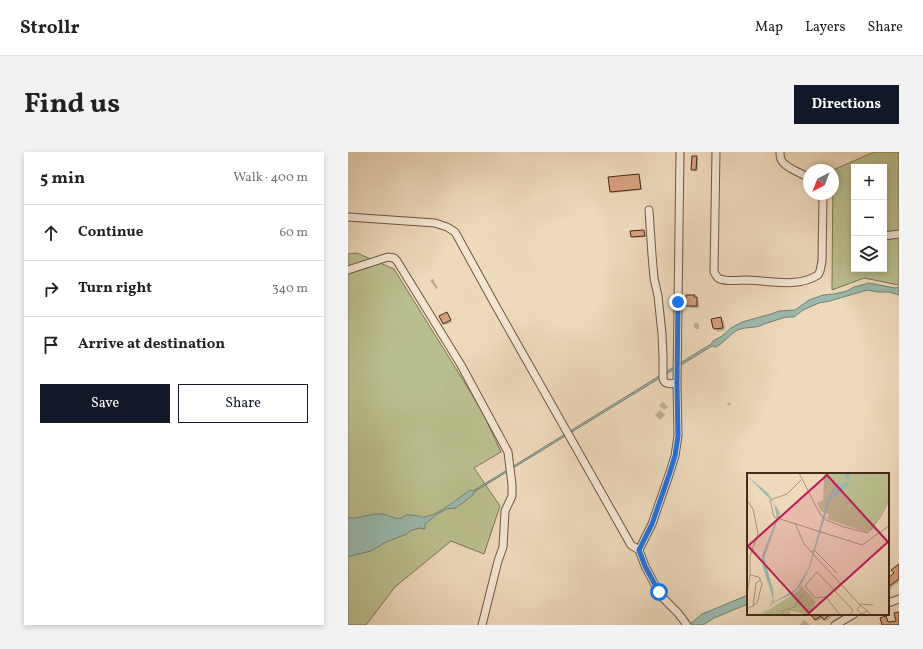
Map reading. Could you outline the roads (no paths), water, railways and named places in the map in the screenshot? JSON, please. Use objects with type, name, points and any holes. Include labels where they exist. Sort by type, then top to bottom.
[{"type":"street","points":[[639,550],[652,524],[669,475],[675,456],[678,436],[677,383],[680,152]]},
{"type":"street","points":[[716,152],[714,272],[719,279],[786,283],[803,282],[818,275],[822,261],[824,200]]},
{"type":"street","points":[[780,152],[783,163],[803,175]]},
{"type":"street","points":[[649,210],[654,278],[658,296],[662,334],[663,378],[664,382],[666,383],[677,383]]},
{"type":"street","points":[[348,217],[435,223],[447,227],[455,232],[631,545],[639,550],[645,566],[661,596],[687,624]]},
{"type":"street","points":[[887,236],[899,234]]},
{"type":"street","points":[[348,270],[388,257],[394,258],[397,261],[462,364],[508,452],[512,496],[505,511],[503,546],[482,625]]},
{"type":"street","points":[[889,603],[899,599]]},
{"type":"street","points":[[835,625],[852,615]]},
{"type":"water","points":[[869,283],[895,288],[899,287],[899,295],[889,292],[867,290],[819,303],[803,310],[794,317],[786,317],[761,326],[739,329],[716,347],[712,346],[474,492],[474,494],[456,508],[446,509],[436,515],[425,524],[425,529],[419,528],[410,531],[407,534],[386,542],[371,551],[348,557],[348,518],[357,518],[374,514],[382,514],[397,518],[406,515],[422,517],[429,516],[448,506],[470,490],[473,491],[711,344],[731,328],[742,322],[779,311],[795,310],[809,300],[823,295],[847,291],[854,287]]},
{"type":"water","points":[[747,595],[747,604],[714,618],[703,625],[689,625],[702,614]]}]
